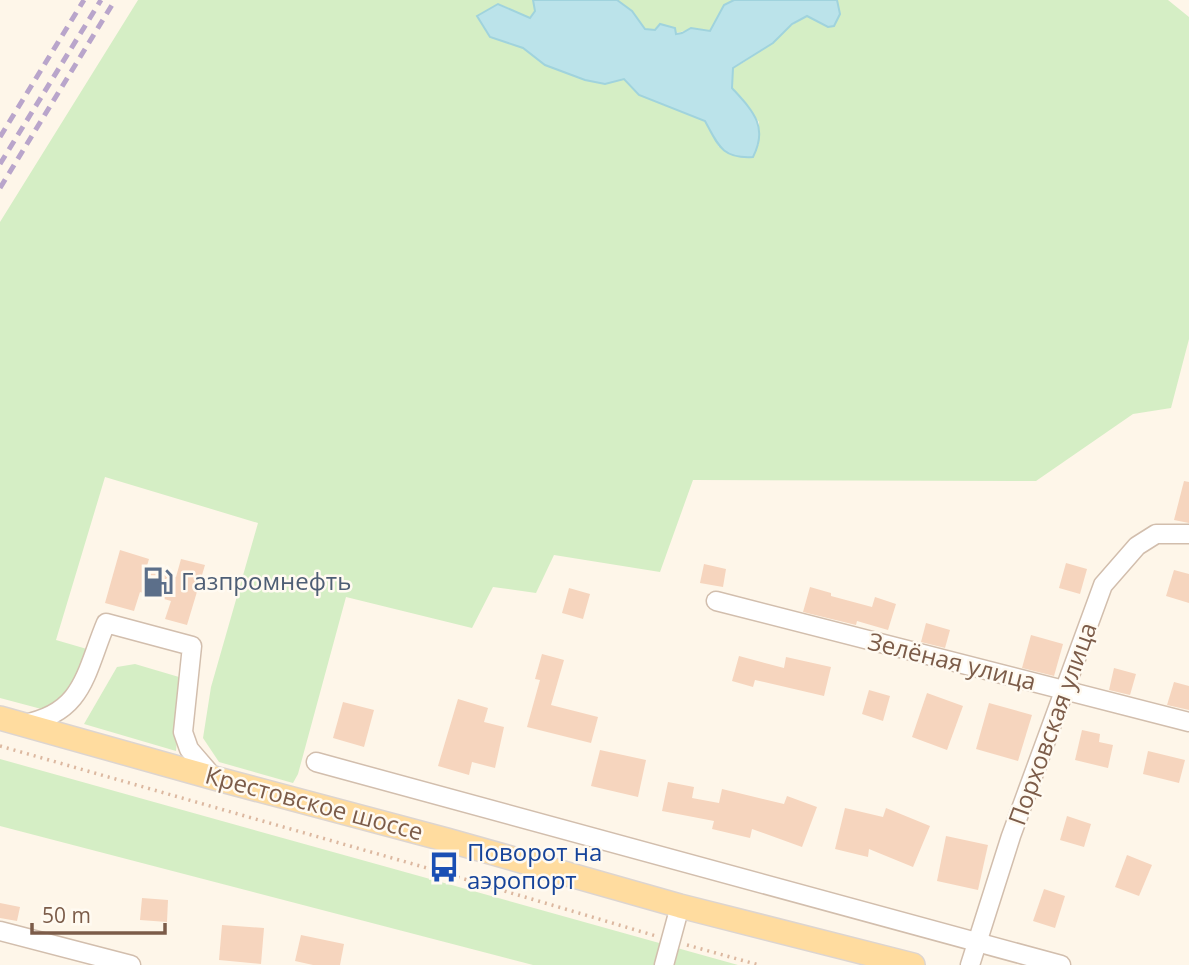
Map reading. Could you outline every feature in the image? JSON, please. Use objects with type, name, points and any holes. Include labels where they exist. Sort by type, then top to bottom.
[{"type":"main road","name":"Крестовское шоссе","points":[[11,721],[680,906],[912,965]]},
{"type":"street","name":"Порховская улица","points":[[970,965],[1011,836],[1104,585],[1137,547],[1156,534],[1189,534]]},
{"type":"street","name":"Зелёная улица","points":[[716,601],[1189,722]]},
{"type":"street","points":[[11,721],[44,720],[61,712],[75,698],[106,623],[192,646],[183,733],[189,749],[214,778]]},
{"type":"street","points":[[316,762],[1061,965]]},
{"type":"street","points":[[664,965],[680,906]]},
{"type":"street","points":[[0,931],[131,965]]},
{"type":"path","points":[[0,746],[759,965]]},
{"type":"green space","points":[[138,0],[533,0],[535,11],[530,18],[499,4],[478,17],[490,37],[523,48],[545,65],[605,84],[624,79],[639,95],[705,121],[719,147],[759,145],[759,122],[732,88],[733,68],[807,16],[828,26],[840,14],[837,0],[1168,0],[1189,17],[1189,339],[1171,408],[1133,414],[1036,481],[693,480],[660,572],[554,555],[536,593],[493,587],[472,628],[346,597],[298,774],[293,783],[219,762],[203,738],[211,687],[258,523],[105,477],[56,640],[104,654],[102,660],[79,701],[64,715],[0,698],[0,222]]},
{"type":"green space","points":[[617,0],[734,0],[724,5],[710,31],[691,28],[674,33],[645,29],[632,11]]},
{"type":"green space","points":[[135,664],[179,677],[183,685],[176,751],[84,724],[117,667]]},
{"type":"green space","points":[[0,759],[738,965],[533,965],[0,826]]},
{"type":"water","points":[[533,0],[617,0],[632,11],[645,29],[655,30],[660,24],[675,28],[676,34],[691,28],[710,31],[724,5],[734,0],[837,0],[840,14],[834,26],[828,27],[807,16],[792,24],[773,43],[733,68],[732,88],[752,111],[759,127],[758,146],[753,157],[743,157],[734,156],[722,149],[705,121],[639,95],[624,79],[605,84],[585,80],[545,65],[523,48],[490,37],[477,16],[498,4],[530,18],[535,11]]},
{"type":"building","points":[[1184,481],[1189,482],[1189,523],[1174,520]]},
{"type":"building","points":[[120,550],[149,559],[146,569],[176,577],[181,559],[205,565],[187,625],[165,619],[171,601],[140,592],[134,611],[105,603]]},
{"type":"building","points":[[1066,563],[1087,569],[1080,594],[1059,588]]},
{"type":"building","points":[[704,564],[726,569],[723,587],[700,583]]},
{"type":"building","points":[[1174,570],[1189,574],[1189,603],[1166,596]]},
{"type":"building","points":[[810,587],[831,593],[831,596],[872,607],[875,597],[896,604],[888,630],[857,621],[856,625],[803,612]]},
{"type":"building","points":[[569,588],[590,594],[583,619],[562,613]]},
{"type":"building","points":[[926,623],[950,630],[945,648],[921,642]]},
{"type":"building","points":[[1031,635],[1063,644],[1054,676],[1022,668]]},
{"type":"building","points":[[542,654],[564,660],[551,705],[598,717],[591,743],[527,727],[540,680],[535,679]]},
{"type":"building","points":[[739,656],[784,668],[786,657],[831,667],[824,696],[755,680],[753,687],[732,681]]},
{"type":"building","points":[[1114,668],[1136,674],[1130,695],[1109,690]]},
{"type":"building","points":[[1174,682],[1189,686],[1189,710],[1167,705]]},
{"type":"building","points":[[869,690],[890,696],[883,721],[862,714]]},
{"type":"building","points":[[927,693],[963,706],[947,750],[912,737]]},
{"type":"building","points":[[458,699],[488,708],[484,722],[504,727],[495,768],[472,762],[469,775],[438,766]]},
{"type":"building","points":[[343,702],[374,710],[364,747],[333,738]]},
{"type":"building","points":[[989,703],[1032,715],[1018,761],[976,749]]},
{"type":"building","points":[[1082,730],[1100,734],[1099,742],[1113,745],[1108,768],[1075,760]]},
{"type":"building","points":[[600,750],[646,760],[638,797],[591,786]]},
{"type":"building","points":[[1148,751],[1185,760],[1179,783],[1143,774]]},
{"type":"building","points":[[668,782],[694,787],[692,798],[719,803],[722,789],[784,804],[787,796],[817,807],[802,847],[752,829],[750,838],[712,829],[714,821],[662,811]]},
{"type":"building","points":[[845,808],[883,817],[886,808],[930,826],[913,867],[869,849],[868,857],[835,849]]},
{"type":"building","points":[[1067,816],[1091,824],[1084,847],[1060,840]]},
{"type":"building","points":[[946,836],[988,845],[978,890],[937,881]]},
{"type":"building","points":[[1127,855],[1152,865],[1139,896],[1115,887]]},
{"type":"building","points":[[1044,889],[1065,896],[1055,928],[1033,921]]},
{"type":"building","points":[[142,898],[168,900],[167,922],[140,920]]},
{"type":"building","points":[[0,903],[20,907],[17,921],[0,918]]},
{"type":"building","points":[[222,925],[264,928],[261,964],[219,960]]},
{"type":"building","points":[[301,935],[344,944],[340,965],[313,965],[295,961]]},
{"type":"railway","points":[[0,137],[84,0]]},
{"type":"railway","points":[[0,164],[101,0]]},
{"type":"railway","points":[[0,188],[115,0]]},
{"type":"place","name":"Газпромнефть","points":[[158,582]]},
{"type":"place","name":"Поворот на аэропорт","points":[[444,867]]}]
